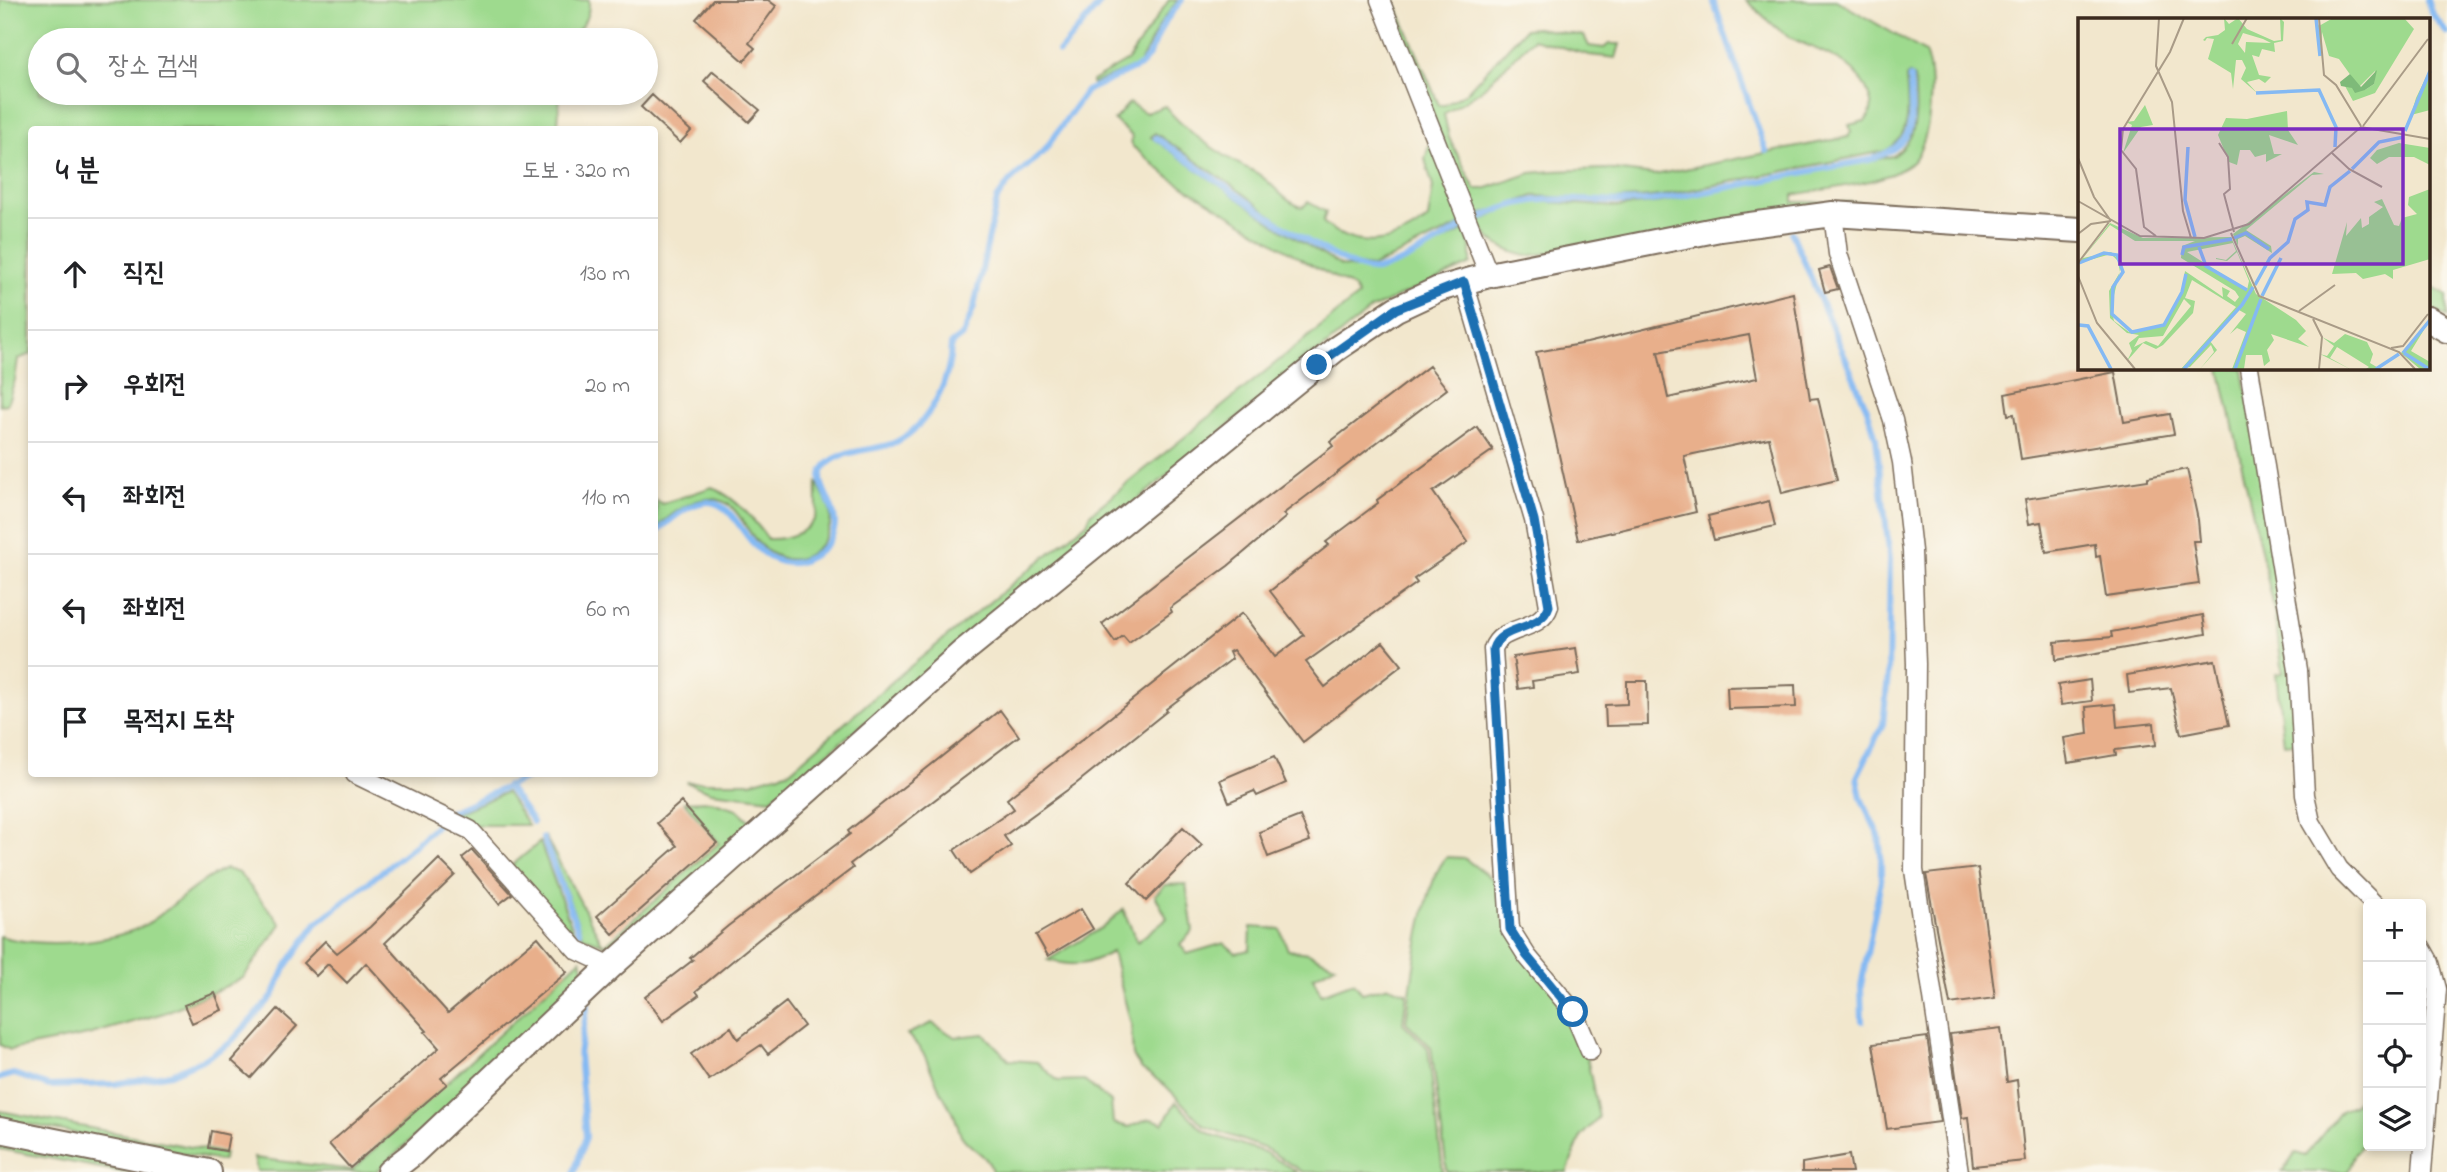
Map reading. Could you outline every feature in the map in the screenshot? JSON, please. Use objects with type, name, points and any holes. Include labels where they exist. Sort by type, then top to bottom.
[{"type":"main road","points":[[389,1172],[611,967],[964,651],[1336,349],[1396,309],[1489,275],[1720,229],[1833,214],[2078,230]]},
{"type":"main road","points":[[2430,320],[2447,330]]},
{"type":"main road","points":[[0,1130],[209,1172]]},
{"type":"street","points":[[1380,0],[1489,275]]},
{"type":"street","points":[[1833,214],[1838,254],[1893,420],[1902,462],[1912,551],[1914,614],[1914,870],[1959,1172]]},
{"type":"street","points":[[1464,282],[1534,520],[1549,606],[1538,622],[1502,637],[1493,649],[1510,929],[1527,956],[1573,1012],[1590,1051]]},
{"type":"street","points":[[2249,369],[2298,670],[2304,784],[2311,822],[2339,869],[2369,899]]},
{"type":"street","points":[[361,777],[470,830],[577,950],[611,967]]},
{"type":"street","points":[[2422,1172],[2437,989],[2426,956]]},
{"type":"green space","points":[[0,0],[589,0],[588,13],[580,28],[28,28],[28,105],[559,105],[558,124],[28,126],[28,355],[18,359],[7,404],[0,405]]},
{"type":"green space","points":[[1169,0],[1178,0],[1160,24],[1139,65],[1092,84],[1092,81],[1128,60]]},
{"type":"green space","points":[[1386,0],[1394,0],[1439,105],[1445,105],[1467,92],[1525,29],[1537,28],[1584,36],[1589,46],[1604,48],[1609,44],[1620,44],[1616,58],[1589,55],[1533,39],[1480,91],[1444,114],[1449,138],[1475,189],[1484,189],[1531,173],[1553,171],[1605,169],[1654,175],[1848,137],[1851,131],[1849,125],[1865,121],[1870,112],[1870,99],[1863,83],[1855,73],[1835,58],[1782,32],[1746,0],[1836,0],[1925,52],[1931,84],[1927,128],[1916,157],[1903,169],[1874,180],[1793,195],[1793,202],[1884,202],[2078,215],[2078,222],[1897,209],[1526,256],[1504,248],[1492,240],[1477,222],[1511,207],[1535,201],[1617,207],[1662,202],[1893,156],[1908,140],[1915,121],[1914,78],[1909,74],[1906,78],[1908,109],[1905,128],[1901,137],[1885,151],[1660,196],[1612,200],[1534,196],[1474,217]]},
{"type":"green space","points":[[1129,103],[1146,113],[1165,106],[1198,138],[1258,174],[1285,198],[1303,207],[1308,202],[1326,212],[1323,222],[1335,232],[1361,241],[1375,242],[1402,235],[1428,219],[1433,187],[1425,159],[1430,142],[1463,224],[1372,267],[1355,264],[1318,248],[1155,133],[1151,137],[1283,230],[1341,266],[1381,271],[1465,230],[1471,250],[1471,264],[1371,309],[771,799],[711,792],[686,782],[751,782],[790,771],[901,674],[1087,523],[1091,513],[1358,296],[1354,288],[1306,262],[1169,177],[1131,145],[1132,136],[1114,120]]},
{"type":"green space","points":[[2430,285],[2447,295],[2447,317],[2430,308]]},
{"type":"green space","points":[[2220,369],[2243,369],[2293,674],[2295,743],[2284,744],[2276,674],[2283,673],[2272,599]]},
{"type":"green space","points":[[817,481],[829,507],[829,529],[820,546],[805,557],[796,559],[786,559],[762,547],[734,509],[715,499],[699,500],[690,504],[658,527],[658,501],[662,504],[712,487],[743,509],[768,539],[788,537],[803,531],[813,521],[817,511]]},
{"type":"green space","points":[[506,792],[528,825],[471,825],[454,814]]},
{"type":"green space","points":[[711,801],[737,809],[752,823],[616,948],[606,945],[719,843],[684,802]]},
{"type":"green space","points":[[545,836],[603,944],[583,937]]},
{"type":"green space","points":[[540,842],[575,936],[511,866]]},
{"type":"green space","points":[[1447,857],[1464,858],[1503,887],[1504,921],[1558,998],[1586,1053],[1599,1118],[1581,1136],[1567,1172],[1447,1172],[1431,1047],[1406,1022],[1425,910],[1431,887]]},
{"type":"green space","points":[[226,869],[239,873],[281,924],[243,978],[164,1013],[88,1035],[10,1050],[0,1045],[0,936],[58,943],[123,934],[156,918],[198,885]]},
{"type":"green space","points":[[1186,884],[1193,931],[1180,944],[1187,954],[1224,943],[1236,953],[1250,950],[1251,927],[1280,929],[1288,950],[1308,953],[1335,965],[1313,977],[1321,994],[1354,982],[1362,993],[1389,986],[1407,993],[1403,1023],[1428,1048],[1443,1172],[1303,1172],[1266,1149],[1204,1126],[1166,1086],[1142,1069],[1133,1056],[1131,1024],[1112,952],[1082,964],[1048,960],[1106,925],[1123,909],[1137,942],[1167,918],[1155,895],[1165,885]]},
{"type":"green space","points":[[581,959],[586,980],[376,1172],[257,1171],[254,1158],[352,1170]]},
{"type":"green space","points":[[932,1023],[955,1037],[984,1034],[1009,1060],[1037,1062],[1058,1081],[1083,1080],[1111,1102],[1113,1123],[1129,1127],[1150,1119],[1163,1124],[1176,1102],[1202,1129],[1264,1152],[1297,1172],[992,1172],[983,1156],[961,1135],[953,1112],[926,1057],[907,1034]]},
{"type":"green space","points":[[2363,1094],[2363,1144],[2355,1153],[2348,1172],[2282,1172],[2296,1153],[2305,1156],[2341,1111],[2355,1104]]},
{"type":"green space","points":[[0,1111],[225,1154],[222,1161],[0,1119]]},
{"type":"green space","points":[[0,1137],[172,1172],[122,1172],[0,1149]]},
{"type":"building","points":[[713,0],[768,0],[776,6],[749,43],[755,48],[744,61],[696,19]]},
{"type":"building","points":[[713,71],[760,110],[749,122],[704,81]]},
{"type":"building","points":[[658,101],[691,131],[680,143],[641,107],[658,105]]},
{"type":"building","points":[[1830,267],[1838,289],[1825,292],[1819,270]]},
{"type":"building","points":[[1793,293],[1810,399],[1818,398],[1837,480],[1782,493],[1769,438],[1684,456],[1696,512],[1578,540],[1536,352],[1587,343]],"holes":[[[1749,335],[1757,378],[1668,398],[1658,352]]]},
{"type":"building","points":[[1429,366],[1447,389],[1283,514],[1286,517],[1228,566],[1170,608],[1172,612],[1129,643],[1123,636],[1115,642],[1102,624],[1333,446],[1330,442]]},
{"type":"building","points":[[2115,372],[2124,422],[2170,414],[2174,434],[2021,459],[2014,414],[2008,415],[2005,394]]},
{"type":"building","points":[[1477,427],[1493,450],[1433,492],[1468,542],[1414,579],[1417,583],[1306,662],[1325,687],[1383,642],[1402,665],[1303,742],[1233,650],[1229,652],[1232,659],[1166,709],[1167,711],[1077,783],[1004,836],[1011,846],[970,874],[954,850],[1014,809],[1007,799],[1242,613],[1275,657],[1304,635],[1270,591],[1329,545],[1326,542],[1378,503],[1377,500]]},
{"type":"building","points":[[2187,469],[2198,520],[2200,541],[2193,541],[2199,584],[2106,597],[2100,556],[2096,557],[2095,544],[2046,552],[2041,522],[2029,524],[2025,499],[2148,480],[2148,477]]},
{"type":"building","points":[[1769,501],[1775,526],[1714,540],[1708,516]]},
{"type":"building","points":[[2203,615],[2206,634],[2056,660],[2055,642],[2112,637],[2111,632]]},
{"type":"building","points":[[1576,648],[1580,674],[1532,681],[1533,687],[1518,689],[1513,657]]},
{"type":"building","points":[[2215,660],[2229,725],[2181,734],[2171,688],[2129,693],[2127,675]]},
{"type":"building","points":[[2090,680],[2092,701],[2061,705],[2058,685]]},
{"type":"building","points":[[1627,681],[1647,681],[1648,725],[1606,726],[1605,705],[1627,704]]},
{"type":"building","points":[[1795,685],[1796,707],[1728,709],[1727,687]]},
{"type":"building","points":[[2115,704],[2117,727],[2154,723],[2156,745],[2115,750],[2116,755],[2068,763],[2064,738],[2088,734],[2086,707]]},
{"type":"building","points":[[1000,710],[1019,736],[850,864],[853,868],[759,939],[696,991],[699,995],[663,1021],[645,997],[693,960],[690,958],[728,926],[850,834],[848,831]]},
{"type":"building","points":[[1274,757],[1286,783],[1257,796],[1254,791],[1229,802],[1220,780]]},
{"type":"building","points":[[681,802],[717,843],[613,934],[597,916],[677,846],[657,823]]},
{"type":"building","points":[[1300,816],[1310,841],[1268,857],[1259,832]]},
{"type":"building","points":[[1183,827],[1202,845],[1146,901],[1129,883]]},
{"type":"building","points":[[472,850],[512,894],[499,904],[462,858]]},
{"type":"building","points":[[439,859],[455,875],[385,943],[448,1013],[538,937],[567,972],[441,1078],[447,1084],[350,1168],[329,1144],[439,1048],[366,963],[347,983],[328,964],[316,976],[303,963],[325,941],[337,953],[370,927]]},
{"type":"building","points":[[1978,868],[1995,998],[1950,1004],[1926,874]]},
{"type":"building","points":[[1081,909],[1093,929],[1048,956],[1036,935]]},
{"type":"building","points":[[215,993],[222,1010],[192,1023],[184,1005]]},
{"type":"building","points":[[786,1002],[804,1026],[768,1054],[761,1045],[709,1080],[691,1054],[731,1027],[738,1039]]},
{"type":"building","points":[[278,1009],[297,1026],[251,1078],[232,1061]]},
{"type":"building","points":[[2001,1028],[2007,1082],[2017,1080],[2025,1161],[1973,1166],[1968,1117],[1962,1118],[1950,1034]]},
{"type":"building","points":[[1927,1037],[1940,1122],[1887,1129],[1873,1044]]},
{"type":"building","points":[[211,1131],[229,1135],[226,1151],[208,1148]]},
{"type":"building","points":[[1849,1155],[1852,1172],[1802,1172],[1802,1163]]},
{"type":"waterway","points":[[1059,52],[1103,0]]},
{"type":"waterway","points":[[658,532],[683,511],[704,502],[719,505],[732,515],[755,545],[769,557],[793,563],[818,552],[829,540],[834,528],[834,517],[821,478],[823,470],[829,463],[846,454],[896,442],[919,424],[936,400],[947,372],[951,344],[963,335],[974,307],[997,199],[1010,181],[1044,151],[1086,91],[1140,66],[1148,57],[1164,23],[1182,0]]},
{"type":"waterway","points":[[1713,0],[1766,151]]},
{"type":"waterway","points":[[2427,0],[2431,12],[2447,33]]},
{"type":"waterway","points":[[1472,223],[1498,210],[1523,203],[1567,199],[1612,202],[1664,199],[1869,160],[1896,147],[1909,130],[1910,78]]},
{"type":"waterway","points":[[1156,138],[1301,237],[1359,267],[1376,270],[1399,263],[1463,227]]},
{"type":"waterway","points":[[1792,233],[1867,409],[1876,438],[1890,560],[1888,676],[1883,724],[1857,777],[1861,798],[1879,836],[1881,855],[1881,880],[1861,986],[1862,1021]]},
{"type":"waterway","points":[[450,812],[529,777]]},
{"type":"waterway","points":[[507,786],[533,822]]},
{"type":"waterway","points":[[0,1078],[14,1074],[49,1086],[115,1084],[171,1074],[206,1058],[230,1043],[273,996],[285,968],[316,924],[414,846],[437,824]]},
{"type":"waterway","points":[[543,838],[579,932]]},
{"type":"waterway","points":[[574,1172],[586,1137],[579,1054],[588,1004]]},
{"type":"route","points":[[1317,365],[1396,309],[1439,289],[1464,282],[1534,520],[1545,570],[1549,606],[1547,613],[1538,622],[1502,637],[1495,642],[1493,649],[1502,759],[1510,929],[1527,956],[1573,1012]]}]
